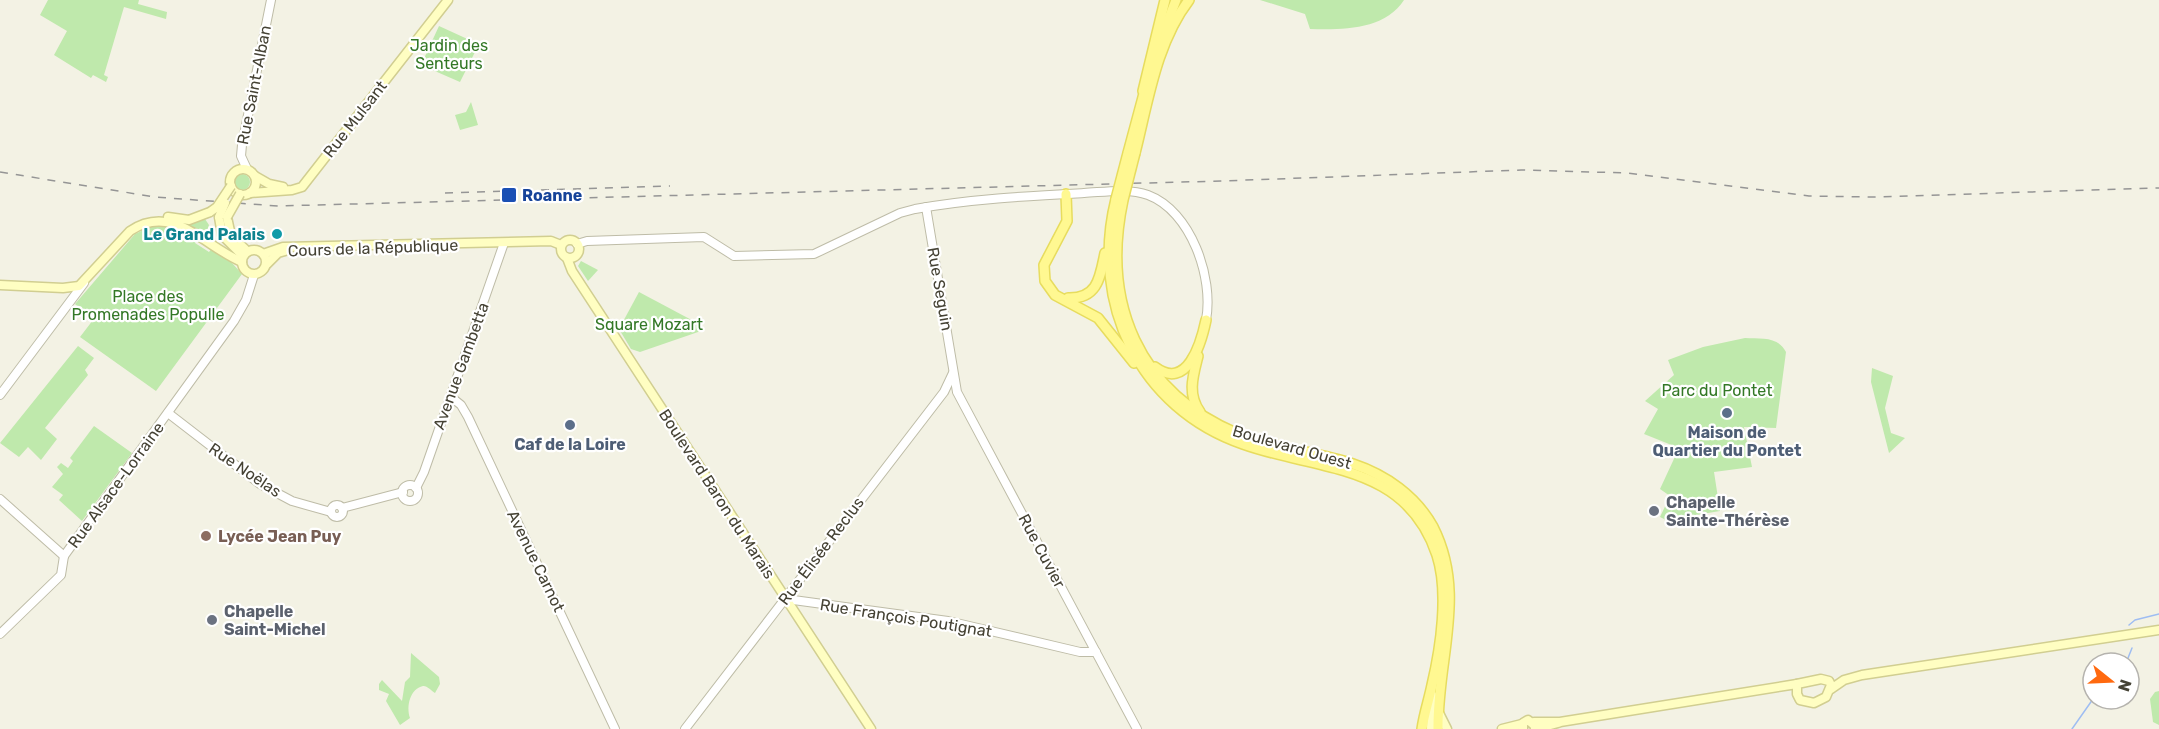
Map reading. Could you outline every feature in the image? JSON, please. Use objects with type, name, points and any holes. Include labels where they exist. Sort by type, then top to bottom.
[{"type":"main road","name":"Rue Mulsant","points":[[307,181],[448,0]]},
{"type":"main road","points":[[1137,118],[1166,0]]},
{"type":"main road","name":"Boulevard Ouest","points":[[1132,153],[1137,118],[1156,52],[1176,0]]},
{"type":"main road","name":"Boulevard Ouest","points":[[1189,0],[1173,27],[1160,58],[1120,200],[1111,224],[1109,264],[1113,303],[1127,342],[1158,386],[1194,419],[1225,437],[1264,451],[1359,474],[1378,483],[1410,509],[1430,539],[1437,555],[1442,583],[1443,616],[1422,729]]},
{"type":"main road","points":[[244,256],[256,250],[263,254],[267,264],[264,270],[254,275],[247,272],[244,256],[231,236],[223,217],[234,190],[231,177],[235,172],[247,169],[255,176],[278,187],[292,186],[307,181]]},
{"type":"main road","points":[[250,193],[256,183],[255,176]]},
{"type":"main road","points":[[0,285],[63,288],[79,285],[122,239],[156,216],[189,220],[210,212],[234,190],[250,193],[296,190],[307,181]]},
{"type":"main road","points":[[1066,194],[1065,227],[1050,251],[1043,272],[1050,289],[1098,318],[1147,380],[1158,386]]},
{"type":"main road","name":"Boulevard Ouest","points":[[1120,200],[1116,279],[1129,327],[1147,361],[1183,402],[1217,425],[1248,438],[1332,458],[1371,471],[1399,488],[1426,515],[1444,552],[1450,581],[1450,610],[1438,724]]},
{"type":"main road","points":[[140,225],[159,221],[177,224],[244,256]]},
{"type":"main road","points":[[1062,298],[1081,298],[1094,290],[1101,273],[1111,224]]},
{"type":"main road","points":[[568,240],[577,244],[577,254],[567,258],[561,253],[561,245],[568,240]]},
{"type":"main road","name":"Cours de la République","points":[[263,254],[283,247],[551,241],[561,245]]},
{"type":"main road","name":"Cours de la République","points":[[267,264],[278,253],[284,251],[484,242]]},
{"type":"main road","name":"Boulevard Baron du Marais","points":[[567,258],[573,271],[871,729]]},
{"type":"main road","points":[[1147,361],[1166,373],[1185,370],[1192,362],[1206,320]]},
{"type":"main road","points":[[1202,333],[1191,390],[1193,401],[1202,416]]},
{"type":"main road","points":[[1775,689],[1797,694],[1805,702],[1817,703],[1830,685],[1843,675],[1862,675],[2159,630]]},
{"type":"main road","points":[[1502,729],[1522,727],[1528,720],[1535,727],[1775,689],[1821,679],[1830,685]]},
{"type":"main road","points":[[1797,684],[1797,694]]},
{"type":"main road","points":[[1431,729],[1432,685]]},
{"type":"main road","points":[[1438,707],[1447,729]]},
{"type":"street","name":"Rue Saint-Alban","points":[[247,169],[241,152],[271,0]]},
{"type":"street","points":[[577,244],[587,241],[704,237],[736,256],[814,254],[900,213],[926,207],[1066,194],[1136,192],[1163,203],[1184,227],[1200,260],[1208,296],[1206,320]]},
{"type":"street","name":"Rue Seguin","points":[[926,207],[953,372]]},
{"type":"street","name":"Avenue Gambetta","points":[[416,488],[451,397],[504,243]]},
{"type":"street","points":[[0,395],[57,316],[92,273]]},
{"type":"street","points":[[168,413],[242,309],[254,275]]},
{"type":"street","points":[[63,288],[70,290],[72,297]]},
{"type":"street","name":"Rue Élisée Reclus","points":[[685,729],[944,392],[953,372]]},
{"type":"street","name":"Rue Cuvier","points":[[953,372],[957,392],[1137,729]]},
{"type":"street","name":"Avenue Carnot","points":[[451,397],[459,402],[464,411],[615,729]]},
{"type":"street","name":"Rue Noëlas","points":[[168,413],[260,484],[292,501],[331,512],[333,516],[338,517],[343,513],[342,508],[403,492]]},
{"type":"street","name":"Rue Alsace-Lorraine","points":[[0,634],[61,575],[64,556],[168,413]]},
{"type":"street","points":[[407,486],[416,488],[417,496],[412,501],[405,499],[403,492],[407,486]]},
{"type":"street","points":[[0,499],[64,556]]},
{"type":"street","name":"Rue François Poutignat","points":[[786,599],[948,621],[1089,654],[1096,652]]},
{"type":"green space","points":[[48,0],[139,0],[138,4],[167,12],[166,19],[124,7],[104,75],[108,77],[106,82],[93,75],[91,78],[54,55],[67,31],[40,15]]},
{"type":"green space","points":[[1260,0],[1404,0],[1396,10],[1374,23],[1349,28],[1310,29],[1305,14]]},
{"type":"green space","name":"Jardin des Senteurs","points":[[439,26],[474,42],[477,48],[460,82],[421,65]]},
{"type":"green space","points":[[471,102],[478,125],[460,130],[455,115],[466,112]]},
{"type":"green space","points":[[239,174],[245,174],[250,182],[248,188],[239,190],[234,185],[234,179]]},
{"type":"green space","points":[[205,219],[209,225],[206,235],[183,223]]},
{"type":"green space","name":"Place des Promenades Populle","points":[[169,226],[197,239],[195,243],[209,252],[212,248],[242,274],[156,391],[80,337],[93,320],[75,304],[135,234],[150,227]]},
{"type":"green space","points":[[581,261],[598,270],[588,281],[578,266]]},
{"type":"green space","name":"Square Mozart","points":[[639,292],[701,325],[701,331],[640,352],[631,349],[619,329]]},
{"type":"green space","name":"Parc du Pontet","points":[[1745,338],[1774,341],[1786,352],[1776,428],[1744,427],[1752,467],[1714,472],[1720,511],[1666,520],[1660,517],[1670,496],[1660,489],[1679,448],[1644,434],[1658,409],[1645,401],[1674,375],[1668,360],[1703,347]]},
{"type":"green space","points":[[78,346],[94,358],[85,370],[88,375],[45,428],[57,439],[41,460],[28,447],[19,457],[0,443]]},
{"type":"green space","points":[[1872,368],[1893,376],[1885,408],[1891,433],[1905,438],[1889,453],[1871,382]]},
{"type":"green space","points":[[94,426],[132,453],[82,521],[59,500],[63,495],[52,487],[63,474],[57,467],[61,463],[68,468],[73,461],[70,458]]},
{"type":"green space","points":[[411,653],[439,677],[440,684],[435,693],[424,686],[412,694],[409,703],[410,718],[400,725],[386,701],[389,694],[379,690],[379,684],[382,680],[402,701],[405,682],[410,677]]},
{"type":"green space","points":[[2159,691],[2159,725],[2153,722],[2150,699],[2155,692]]},
{"type":"waterway","points":[[2129,625],[2135,620],[2159,614]]},
{"type":"waterway","points":[[2072,729],[2085,711]]},
{"type":"railway","points":[[0,172],[155,197],[278,206],[1221,181],[1521,170],[1628,173],[1809,196],[1872,197],[2159,188]]},
{"type":"railway","points":[[445,193],[670,186]]},
{"type":"place","name":"Roanne","points":[[509,195]]},
{"type":"place","name":"Le Grand Palais","points":[[277,234]]},
{"type":"place","name":"Maison de Quartier du Pontet","points":[[1727,413]]},
{"type":"place","name":"Caf de la Loire","points":[[570,425]]},
{"type":"place","name":"Chapelle Sainte-Thérèse","points":[[1654,511]]},
{"type":"place","name":"Lycée Jean Puy","points":[[206,536]]},
{"type":"place","name":"Chapelle Saint-Michel","points":[[212,620]]}]
